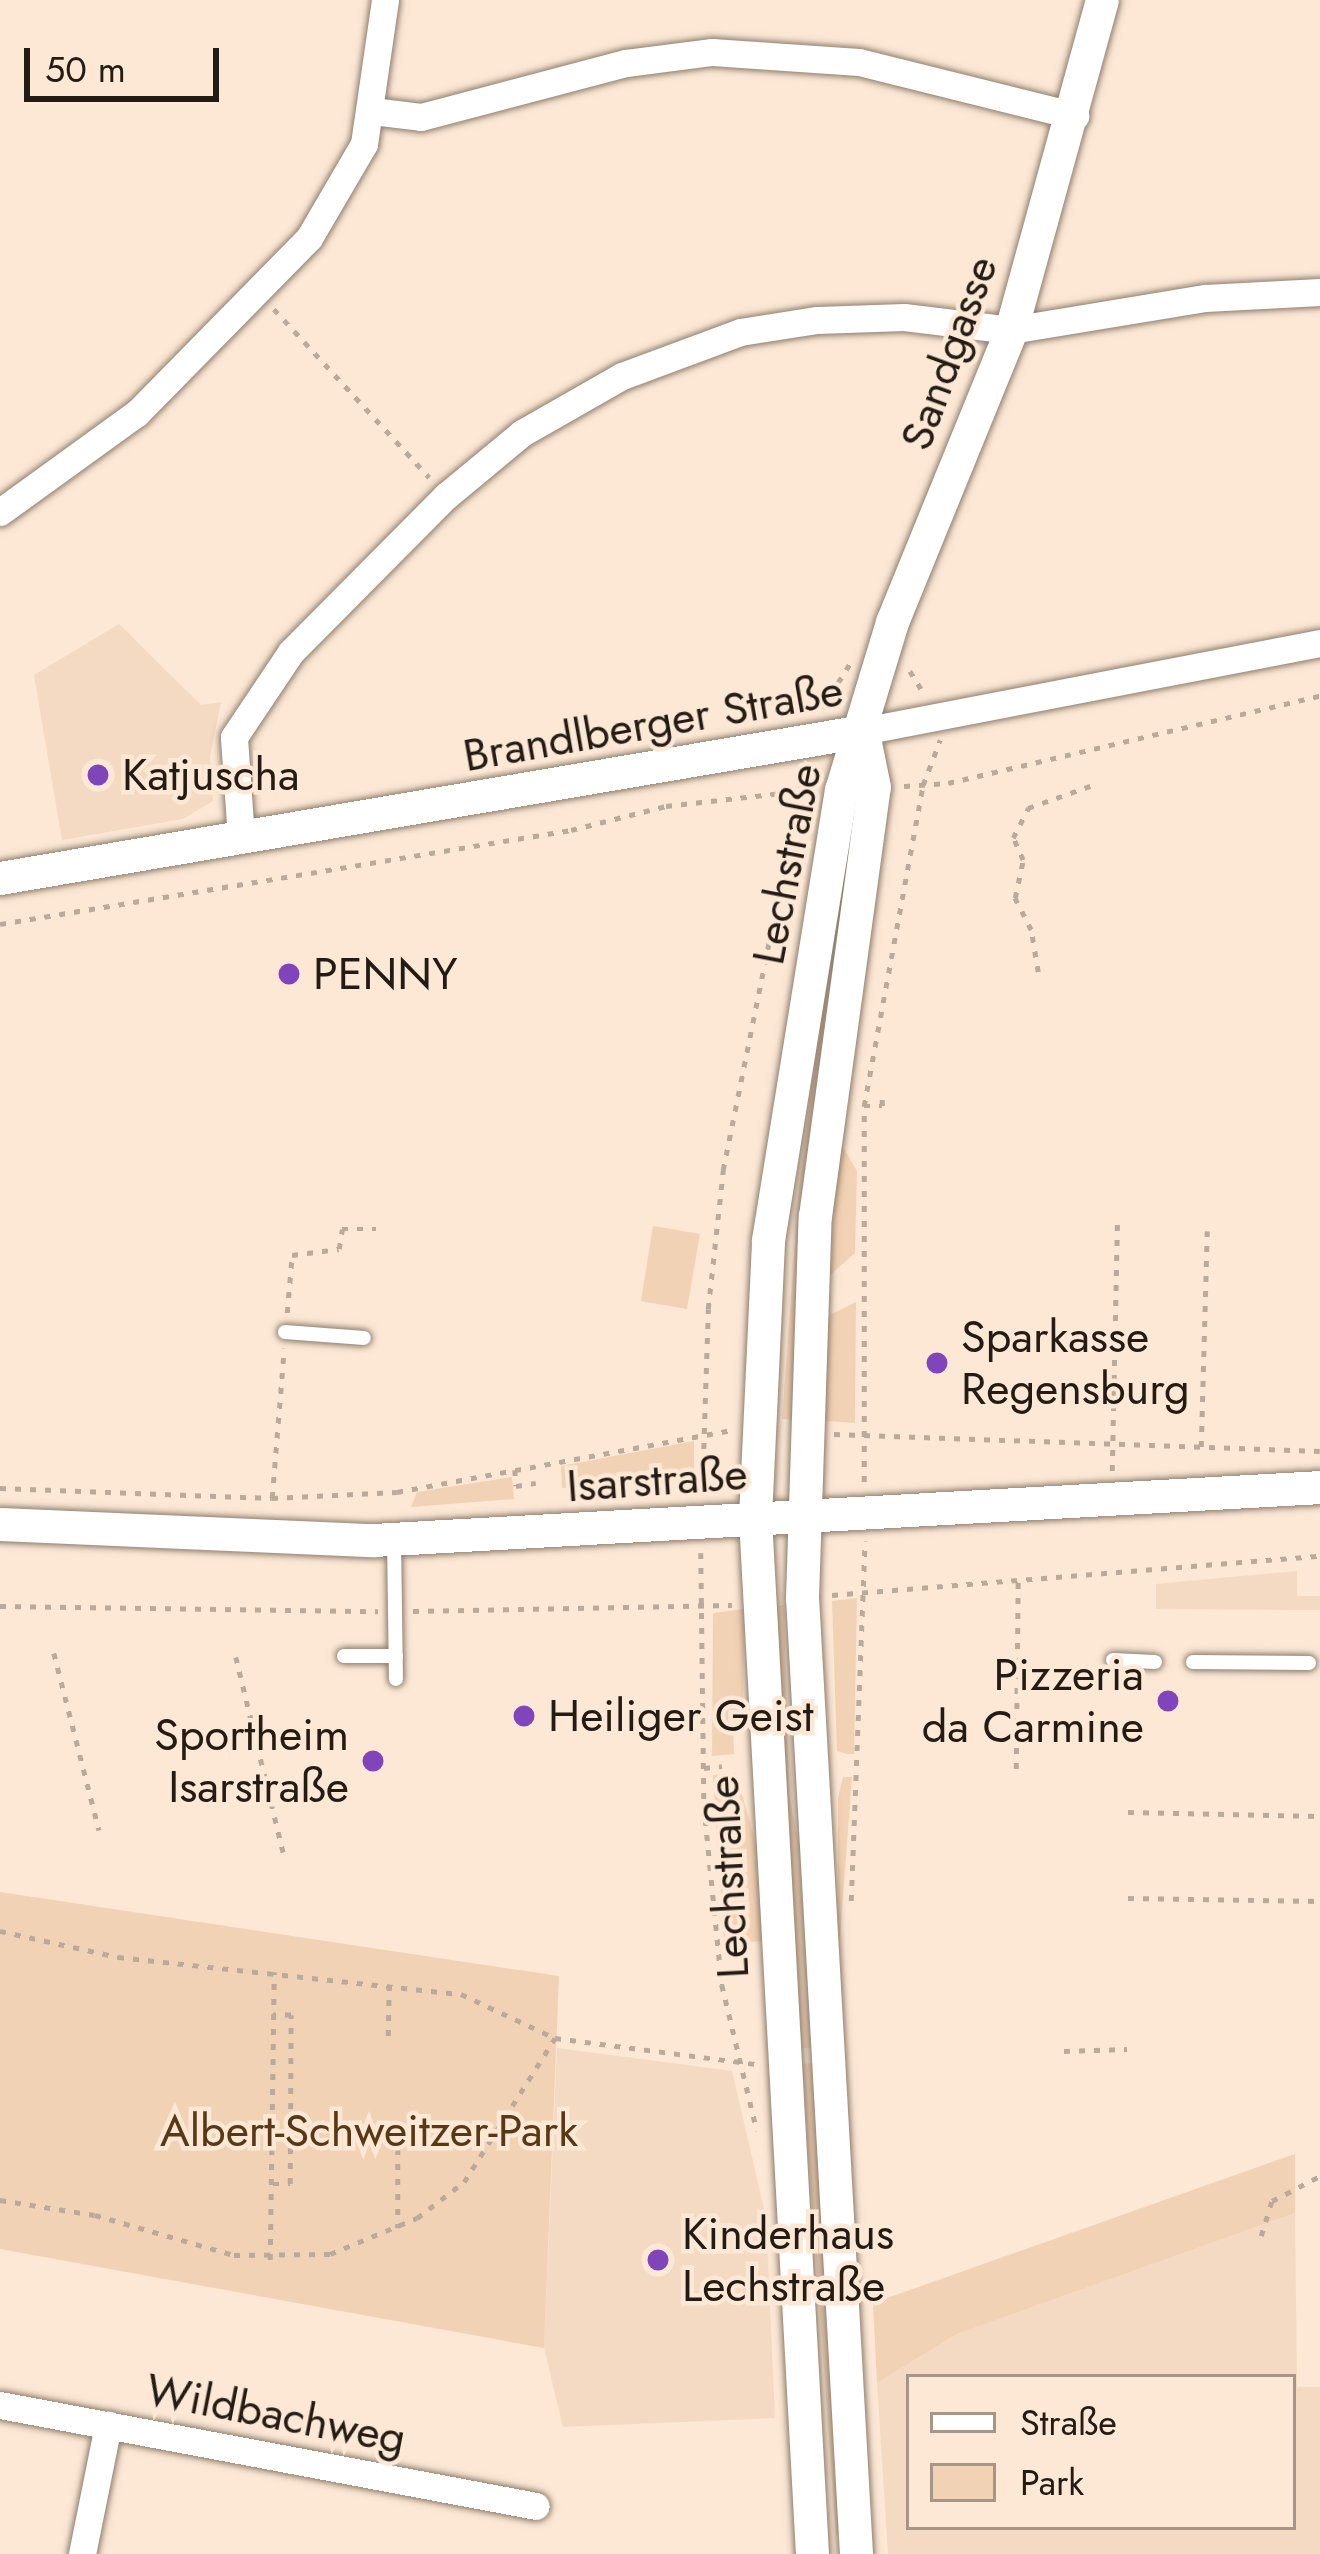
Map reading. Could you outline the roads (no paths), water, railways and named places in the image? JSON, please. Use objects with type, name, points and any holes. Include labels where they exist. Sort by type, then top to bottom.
[{"type":"street","points":[[0,512],[137,413],[310,238],[356,160],[372,111],[385,0]]},
{"type":"street","name":"Sandgasse","points":[[863,731],[889,639],[1011,329],[1075,116],[1103,0]]},
{"type":"street","points":[[372,111],[421,117],[626,63],[712,52],[859,62],[1075,116]]},
{"type":"street","points":[[242,838],[230,762],[242,716],[335,604],[446,496],[569,403],[674,353],[740,332],[904,317],[1011,329],[1204,298],[1320,292]]},
{"type":"street","name":"Brandlberger Straße","points":[[0,878],[863,731],[1320,643]]},
{"type":"street","name":"Lechstraße","points":[[856,2554],[804,1518],[825,1123],[863,731]]},
{"type":"street","name":"Lechstraße","points":[[812,2554],[755,1518],[756,1429],[768,1240],[858,788]]},
{"type":"street","name":"Isarstraße","points":[[0,1524],[394,1539],[1320,1487]]},
{"type":"street","name":"Wildbachweg","points":[[0,2405],[536,2506]]},
{"type":"street","points":[[82,2554],[108,2425]]},
{"type":"lane","points":[[285,1332],[364,1338]]},
{"type":"lane","points":[[394,1539],[396,1679]]},
{"type":"lane","points":[[344,1657],[396,1656]]},
{"type":"lane","points":[[1113,1660],[1155,1662]]},
{"type":"lane","points":[[1193,1662],[1309,1663]]},
{"type":"place","name":"Katjuscha","points":[[98,775]]},
{"type":"place","name":"PENNY","points":[[289,974]]},
{"type":"place","name":"Sparkasse Regensburg","points":[[937,1363]]},
{"type":"place","name":"Pizzeria da Carmine","points":[[1168,1701]]},
{"type":"place","name":"Heiliger Geist","points":[[524,1716]]},
{"type":"place","name":"Sportheim Isarstraße","points":[[373,1761]]},
{"type":"place","name":"Kinderhaus Lechstraße","points":[[658,2260]]},
{"type":"park label","name":"Albert-Schweitzer-Park","points":[[369,2131]]}]
